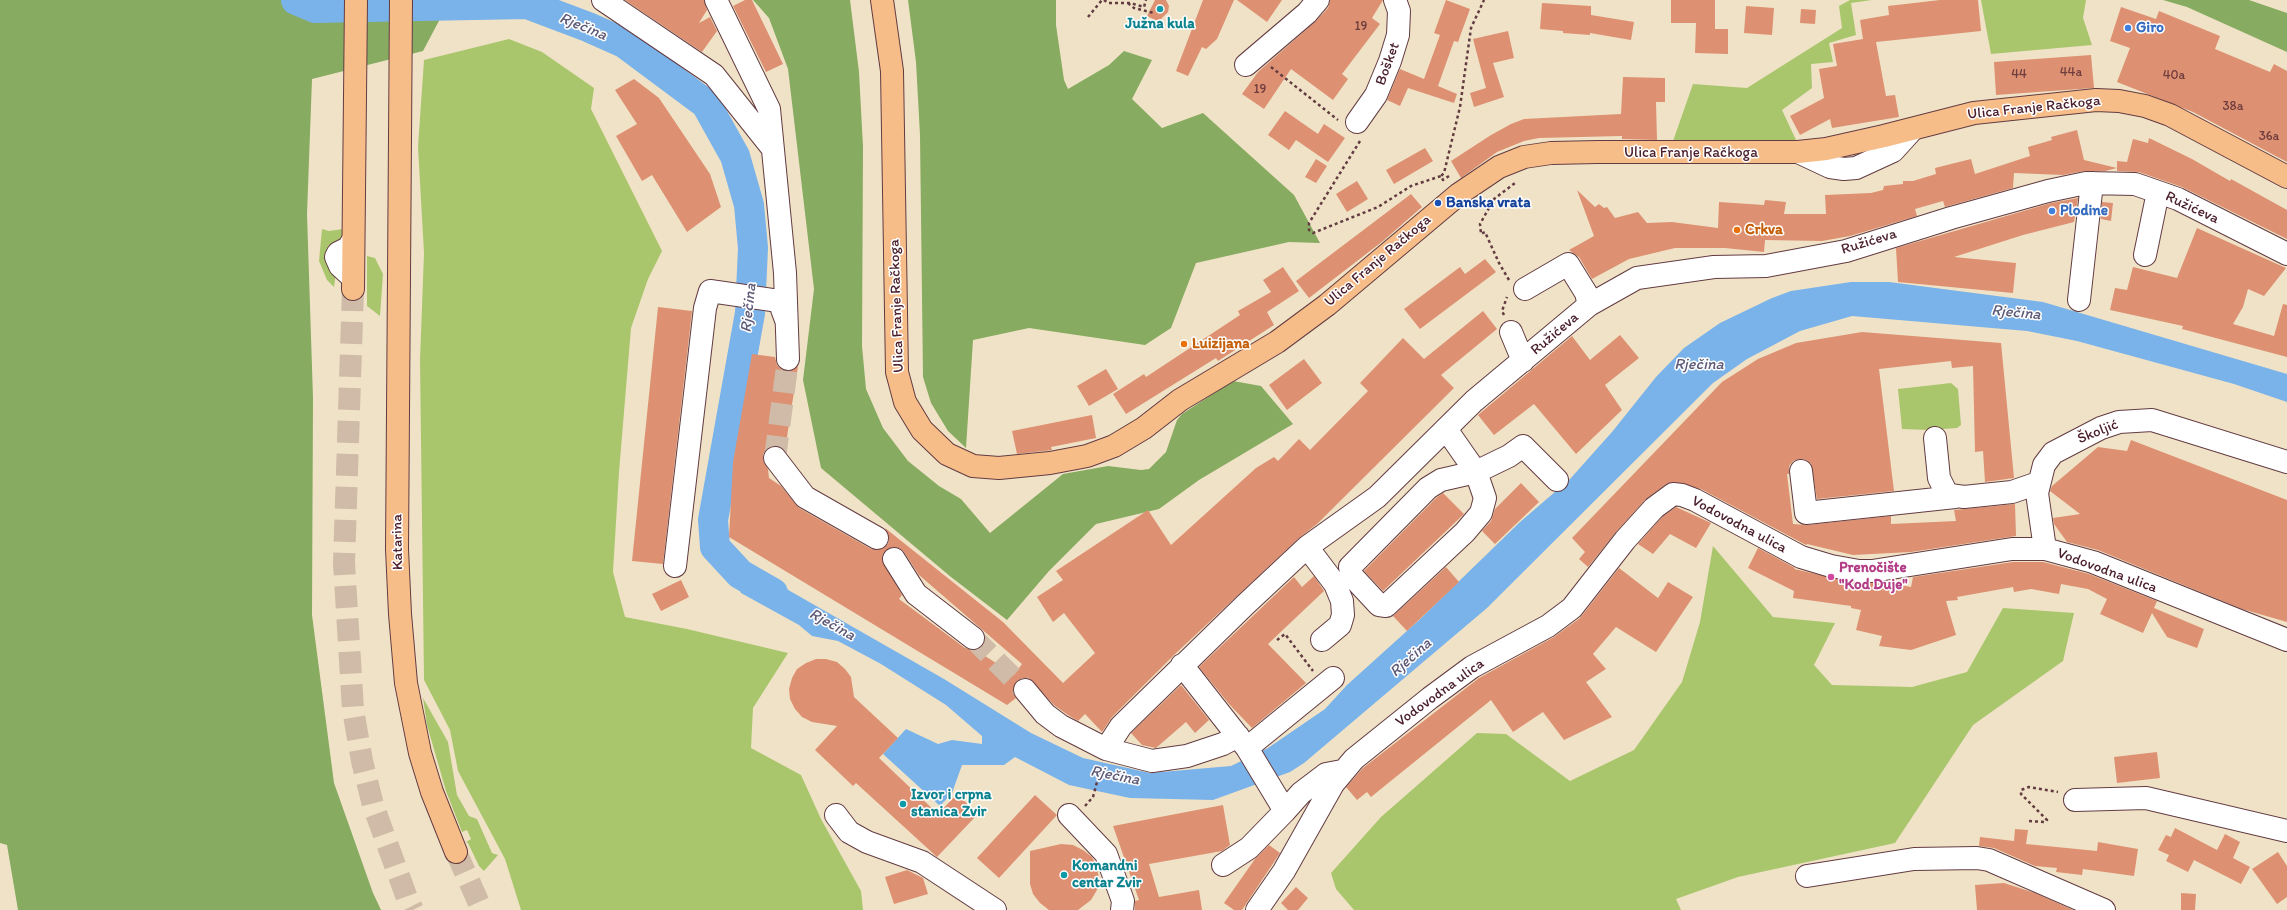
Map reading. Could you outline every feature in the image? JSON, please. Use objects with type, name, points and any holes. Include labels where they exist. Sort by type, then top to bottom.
[{"type":"main road","points":[[353,284],[356,0]]},
{"type":"main road","name":"Katarina","points":[[401,0],[397,549],[400,614],[406,683],[422,760],[432,792],[456,852]]},
{"type":"main road","name":"Ulica Franje Račkoga","points":[[882,0],[892,71],[897,372],[905,402],[930,440],[948,454],[973,466],[999,468],[1050,463],[1087,456],[1114,446],[1198,388],[1277,342],[1327,304],[1458,194],[1499,166],[1524,156],[1551,152],[1798,152],[1826,150],[1974,113],[2096,100],[2119,101],[2145,106],[2170,115],[2287,176]]},
{"type":"street","points":[[603,0],[714,74],[774,150]]},
{"type":"street","points":[[716,0],[769,109],[774,150],[775,190],[785,273],[783,310],[788,359]]},
{"type":"street","points":[[1251,60],[1307,13],[1318,0]]},
{"type":"street","name":"Bošket","points":[[1352,127],[1376,95],[1390,61],[1398,35],[1399,11],[1395,0]]},
{"type":"street","points":[[2079,300],[2092,183]]},
{"type":"street","name":"Ružićeva","points":[[1106,749],[1121,726],[1182,665],[1307,547],[1377,497],[1474,401],[1589,305],[1637,278],[1714,267],[1766,266],[1846,250],[2040,193],[2092,183],[2136,184],[2158,192],[2178,200],[2287,254]]},
{"type":"street","points":[[2145,255],[2158,192]]},
{"type":"street","points":[[1514,289],[1568,264],[1586,293],[1589,305]]},
{"type":"street","points":[[675,566],[704,308],[710,291],[783,310]]},
{"type":"street","points":[[1511,332],[1523,361]]},
{"type":"street","name":"Školjić","points":[[2045,549],[2037,493],[2038,483],[2044,465],[2053,453],[2088,434],[2119,422],[2152,420],[2287,462]]},
{"type":"street","points":[[1446,429],[1476,472],[1485,498],[1481,514],[1465,532],[1386,606],[1379,605],[1352,576],[1350,567],[1428,488],[1441,480],[1476,472],[1509,456],[1523,446],[1557,480]]},
{"type":"street","points":[[1935,438],[1942,485],[1946,492],[1955,497]]},
{"type":"street","points":[[775,458],[805,497],[877,538]]},
{"type":"street","points":[[1801,471],[1806,513],[2012,492],[2038,483]]},
{"type":"street","name":"Vodovodna ulica","points":[[1257,910],[1284,872],[1333,784],[1342,771],[1354,759],[1430,698],[1472,667],[1548,626],[1572,608],[1625,540],[1654,508],[1673,494],[1682,495],[1695,500],[1801,557],[1859,572],[2012,549],[2045,549],[2093,562],[2287,640]]},
{"type":"street","points":[[1307,547],[1335,584],[1342,601],[1343,615],[1340,625],[1322,640]]},
{"type":"street","points":[[894,559],[916,594],[973,638]]},
{"type":"street","points":[[1182,665],[1242,742],[1274,791],[1285,811]]},
{"type":"street","points":[[1024,690],[1045,714],[1061,726],[1106,749],[1152,761],[1187,756],[1223,744],[1242,742],[1329,682]]},
{"type":"street","points":[[1223,865],[1249,848],[1301,793],[1326,774],[1342,771]]},
{"type":"street","points":[[2074,800],[2146,798],[2287,831]]},
{"type":"street","points":[[836,814],[849,832],[867,842],[922,862],[995,910]]},
{"type":"street","points":[[1069,816],[1106,854],[1123,901],[1122,910]]},
{"type":"street","points":[[1807,876],[1914,859],[1963,857],[1989,860],[2104,910]]},
{"type":"path","points":[[1088,17],[1094,7],[1103,0],[1108,3],[1128,3],[1144,7],[1146,0]]},
{"type":"path","points":[[1251,60],[1352,127],[1362,139],[1309,223],[1309,230],[1313,232],[1378,208],[1411,186],[1441,176],[1444,173],[1460,106],[1471,28],[1484,0]]},
{"type":"path","points":[[1128,3],[1134,8],[1154,13]]},
{"type":"path","points":[[1440,186],[1452,178],[1450,175],[1443,180],[1441,176]]},
{"type":"path","points":[[1511,332],[1502,311],[1514,289],[1499,263],[1485,232],[1481,234],[1480,224],[1494,199],[1518,180]]},
{"type":"path","points":[[1277,640],[1285,634],[1329,682]]},
{"type":"path","points":[[1092,797],[1106,749]]},
{"type":"path","points":[[2029,821],[2044,822],[2047,820],[2021,794],[2021,790],[2029,787],[2051,790],[2066,794],[2074,800]]},
{"type":"green space","points":[[0,0],[450,0],[423,51],[312,79],[307,214],[313,398],[312,615],[334,783],[373,893],[381,910],[18,910],[7,845],[0,843]]},
{"type":"green space","points":[[753,0],[850,0],[859,72],[863,147],[862,346],[866,389],[883,428],[908,461],[939,486],[961,499],[990,533],[1063,474],[1108,466],[1141,470],[1149,469],[1166,452],[1177,420],[1182,414],[1233,381],[1261,386],[1293,424],[1199,480],[1159,509],[1096,524],[1049,571],[1007,620],[951,577],[821,468],[803,380],[814,289],[788,69],[769,18]]},
{"type":"green space","points":[[908,0],[1056,0],[1056,25],[1064,80],[1068,89],[1109,65],[1124,51],[1152,60],[1132,99],[1162,128],[1203,113],[1294,195],[1320,243],[1289,242],[1196,263],[1171,328],[1145,345],[1029,328],[973,340],[966,448],[948,431],[931,403],[923,377],[920,135],[916,62]]},
{"type":"green space","points":[[1850,0],[1872,0],[1851,3],[1856,35],[1829,43],[1833,62],[1811,64],[1812,88],[1782,110],[1796,140],[1673,141],[1693,84],[1747,88],[1842,28],[1839,6]]},
{"type":"green space","points":[[1981,0],[2086,0],[2083,18],[2092,45],[1991,54]]},
{"type":"green space","points":[[2163,0],[2249,0],[2287,13],[2287,52],[2187,7]]},
{"type":"green space","points":[[509,39],[542,52],[594,88],[591,109],[662,251],[648,279],[631,328],[619,472],[613,572],[625,617],[687,629],[788,653],[753,708],[751,748],[801,775],[821,819],[861,891],[863,910],[521,910],[505,859],[458,771],[450,730],[424,680],[420,360],[424,253],[418,147],[424,60]]},
{"type":"green space","points":[[322,229],[329,231],[343,229],[344,246],[328,247],[328,266],[336,272],[334,287],[327,280],[319,261]]},
{"type":"green space","points":[[367,256],[375,258],[383,274],[380,316],[367,306]]},
{"type":"green space","points":[[1951,383],[1958,389],[1961,425],[1957,428],[1929,430],[1902,429],[1898,389]]},
{"type":"green space","points":[[1713,546],[1773,617],[1835,623],[1814,665],[1832,685],[1912,687],[1967,672],[2003,608],[2074,613],[2063,661],[1973,725],[1895,843],[1738,877],[1676,899],[1681,910],[1354,910],[1336,889],[1331,873],[1381,817],[1477,733],[1506,734],[1570,781],[1634,750],[1682,682],[1700,622]]},
{"type":"green space","points":[[423,698],[448,742],[457,795],[469,816],[477,819],[492,853],[498,855],[484,871],[479,866],[468,843],[466,842],[471,839],[467,830],[462,832],[446,791],[427,725]]},
{"type":"water","name":"Rječina","points":[[1851,282],[1889,282],[2043,302],[2287,374],[2287,402],[2234,384],[2077,341],[2027,331],[1852,316],[1800,331],[1747,359],[1713,383],[1487,608],[1304,763],[1290,772],[1213,800],[1130,798],[1069,785],[1015,757],[1004,765],[962,765],[952,793],[940,806],[883,754],[906,729],[938,744],[952,740],[982,744],[982,736],[946,705],[881,664],[838,641],[812,636],[799,625],[741,593],[735,580],[741,563],[944,679],[1031,733],[1083,758],[1150,773],[1231,766],[1268,748],[1325,709],[1347,685],[1418,621],[1520,522],[1570,479],[1612,432],[1656,377],[1684,348],[1720,323],[1772,298],[1791,291]]},
{"type":"building","points":[[625,0],[704,0],[707,10],[699,23],[710,17],[717,31],[702,52]]},
{"type":"building","points":[[745,0],[752,0],[783,64],[766,72],[733,6]]},
{"type":"building","name":"Južna kula","points":[[1155,0],[1166,0],[1169,6],[1168,12],[1160,20],[1155,20],[1147,16]]},
{"type":"building","points":[[1203,0],[1234,0],[1217,39],[1206,49],[1202,47],[1188,76],[1176,71]]},
{"type":"building","points":[[1237,0],[1282,0],[1267,22]]},
{"type":"building","points":[[1330,0],[1383,0],[1372,18],[1380,24],[1342,74],[1348,79],[1333,100],[1291,69],[1264,109],[1242,94],[1258,72],[1316,21],[1328,8]]},
{"type":"building","points":[[1446,0],[1470,9],[1458,42],[1454,41],[1438,86],[1457,94],[1454,103],[1408,88],[1400,106],[1387,100],[1400,69],[1424,79],[1440,35],[1434,33]]},
{"type":"building","points":[[1671,0],[1715,0],[1715,29],[1728,29],[1728,54],[1695,53],[1696,23],[1671,23]]},
{"type":"building","points":[[1940,0],[1978,0],[1981,31],[1876,42],[1886,96],[1895,95],[1899,117],[1832,128],[1830,119],[1800,135],[1790,116],[1824,98],[1819,69],[1837,66],[1833,44],[1863,39],[1860,20],[1889,15],[1888,6]]},
{"type":"building","points":[[1542,3],[1591,6],[1591,15],[1634,22],[1631,40],[1590,33],[1590,35],[1563,33],[1563,31],[1540,29]]},
{"type":"building","points":[[1746,6],[1774,8],[1772,35],[1744,33]]},
{"type":"building","points":[[2121,7],[2156,19],[2159,11],[2220,36],[2215,49],[2270,72],[2274,64],[2287,71],[2287,162],[2193,112],[2117,82],[2130,48],[2110,41]]},
{"type":"building","points":[[1801,9],[1816,10],[1815,24],[1800,23]]},
{"type":"building","points":[[1508,31],[1514,58],[1493,63],[1504,97],[1474,107],[1470,93],[1486,88],[1473,39]]},
{"type":"building","points":[[2091,55],[2094,88],[1996,95],[1994,62]]},
{"type":"building","points":[[1623,77],[1665,78],[1665,102],[1656,102],[1657,140],[1622,139],[1622,136],[1539,138],[1524,141],[1497,152],[1461,178],[1451,161],[1491,135],[1524,119],[1621,114]]},
{"type":"building","points":[[634,79],[659,98],[710,174],[721,207],[687,232],[652,175],[642,181],[616,136],[637,124],[615,90]]},
{"type":"building","points":[[1285,111],[1318,134],[1324,124],[1345,138],[1328,162],[1296,140],[1289,150],[1268,135]]},
{"type":"building","points":[[2077,130],[2084,160],[2117,168],[2105,171],[2084,171],[2063,175],[2014,173],[2013,188],[1945,207],[1943,201],[1915,209],[1917,216],[1850,236],[1822,241],[1765,240],[1764,252],[1725,248],[1675,248],[1629,259],[1592,279],[1579,257],[1569,250],[1594,236],[1577,190],[1595,207],[1599,204],[1604,208],[1607,207],[1615,218],[1638,212],[1647,223],[1672,222],[1718,228],[1719,202],[1764,205],[1765,200],[1786,202],[1784,214],[1826,214],[1825,195],[1871,193],[1883,190],[1884,186],[1903,184],[1903,181],[1913,181],[1936,174],[1935,168],[1971,159],[1975,174],[2030,156],[2028,147],[2052,140],[2051,137]]},
{"type":"building","points":[[2149,138],[2192,159],[2230,181],[2231,179],[2287,210],[2287,239],[2182,187],[2139,172],[2117,171],[2117,161],[2127,162],[2133,139],[2148,143]]},
{"type":"building","points":[[1425,148],[1433,161],[1394,184],[1386,170]]},
{"type":"building","points":[[1316,159],[1327,166],[1316,183],[1305,177]]},
{"type":"building","points":[[1357,181],[1368,199],[1347,212],[1336,194]]},
{"type":"building","points":[[1411,194],[1422,207],[1383,241],[1309,298],[1296,281]]},
{"type":"building","points":[[2078,198],[2074,222],[2023,235],[1954,257],[2016,263],[2013,293],[1898,282],[1896,248],[2051,203]]},
{"type":"building","points":[[2102,202],[2113,203],[2111,221],[2101,219]]},
{"type":"building","points":[[2197,228],[2286,268],[2264,296],[2248,289],[2243,307],[2233,324],[2274,336],[2283,304],[2287,305],[2287,357],[2182,329],[2183,326],[2110,310],[2115,288],[2127,290],[2133,267],[2177,278]]},
{"type":"building","points":[[1485,259],[1496,272],[1420,329],[1404,309],[1460,267],[1465,274]]},
{"type":"building","points":[[1283,267],[1299,291],[1267,312],[1274,325],[1218,361],[1216,358],[1126,414],[1113,394],[1144,374],[1146,377],[1240,315],[1238,311],[1271,292],[1263,280]]},
{"type":"building","points":[[658,307],[692,311],[663,564],[632,561]]},
{"type":"building","points":[[1483,311],[1497,329],[1441,375],[1454,388],[1317,524],[1299,538],[1174,655],[1112,717],[1102,732],[1085,714],[1078,721],[1054,705],[1029,678],[1022,678],[1017,681],[1013,692],[1016,698],[1007,705],[729,537],[733,462],[752,354],[775,357],[777,365],[782,370],[789,371],[798,366],[785,450],[779,446],[773,446],[767,448],[763,454],[763,460],[768,469],[769,478],[781,486],[799,508],[871,549],[877,550],[888,544],[889,538],[885,528],[1003,622],[1063,683],[1095,653],[1064,613],[1053,622],[1037,597],[1063,580],[1056,571],[1148,510],[1171,545],[1256,468],[1274,457],[1278,461],[1299,439],[1310,450],[1368,391],[1360,383],[1403,338],[1424,359]],"holes":[[[893,547],[899,548],[904,552],[919,575],[1022,664],[1014,675],[976,650],[965,648],[899,599],[902,595],[882,560],[883,553]]]},
{"type":"building","points":[[1862,332],[2001,343],[2014,478],[1985,482],[1983,451],[1975,452],[1973,366],[1952,368],[1951,361],[1879,369],[1894,491],[1817,499],[1811,464],[1806,460],[1799,459],[1793,461],[1789,466],[1789,474],[1787,474],[1793,524],[1807,525],[1891,516],[1891,524],[1956,521],[1954,510],[2015,504],[2016,536],[1911,552],[1853,555],[1806,545],[1701,489],[1674,482],[1666,484],[1645,500],[1616,532],[1588,567],[1579,559],[1585,552],[1572,538],[1722,382],[1758,359],[1796,343]]},
{"type":"building","points":[[1620,335],[1639,358],[1605,385],[1622,410],[1576,454],[1534,404],[1494,435],[1478,415],[1572,336],[1590,360]]},
{"type":"building","points":[[1304,359],[1322,383],[1287,410],[1269,385]]},
{"type":"building","points":[[1106,369],[1118,389],[1089,406],[1077,386]]},
{"type":"building","points":[[1092,415],[1096,438],[1051,447],[1052,450],[1017,454],[1012,431]]},
{"type":"building","points":[[2131,440],[2287,500],[2287,622],[2242,609],[2098,550],[2067,542],[2054,524],[2053,518],[2080,514],[2050,491],[2052,486],[2098,447],[2127,451]]},
{"type":"building","points":[[1521,483],[1539,502],[1495,544],[1482,531],[1491,521],[1495,509]]},
{"type":"building","points":[[1443,493],[1464,514],[1383,591],[1364,571],[1436,498]]},
{"type":"building","points":[[1676,507],[1711,523],[1696,548],[1670,534],[1653,554],[1638,544],[1662,517]]},
{"type":"building","points":[[1758,548],[1795,568],[1794,569],[1857,583],[1877,583],[1894,587],[1894,584],[1911,587],[1913,577],[2013,562],[2043,562],[2089,574],[2157,601],[2154,608],[2204,629],[2197,648],[2167,637],[2152,613],[2143,633],[2100,614],[2107,599],[2088,589],[2061,584],[2059,594],[2031,589],[2014,592],[2013,587],[1957,597],[1958,600],[1946,601],[1956,635],[1911,650],[1879,646],[1882,636],[1856,630],[1861,610],[1851,608],[1851,606],[1793,598],[1794,591],[1748,568]]},
{"type":"building","points":[[1446,567],[1459,582],[1407,631],[1393,616]]},
{"type":"building","points":[[1619,568],[1658,598],[1668,582],[1693,597],[1656,652],[1616,627],[1593,654],[1606,669],[1586,682],[1612,717],[1564,740],[1543,712],[1513,732],[1491,700],[1371,797],[1367,792],[1357,800],[1346,787],[1363,768],[1479,678],[1554,637],[1580,618]]},
{"type":"building","points":[[1314,576],[1324,591],[1268,644],[1306,683],[1252,728],[1229,704],[1199,667],[1294,577],[1302,587]]},
{"type":"building","points":[[681,580],[689,597],[661,611],[652,594]]},
{"type":"building","points":[[816,659],[826,659],[837,662],[845,669],[851,677],[854,697],[898,738],[879,758],[938,814],[957,794],[978,814],[937,857],[856,783],[853,786],[815,750],[837,726],[812,722],[802,717],[795,709],[790,699],[789,689],[792,678],[797,669]]},
{"type":"building","points":[[1181,685],[1209,720],[1195,733],[1186,722],[1156,748],[1142,745],[1131,733]]},
{"type":"building","points":[[2157,752],[2160,778],[2117,783],[2114,757]]},
{"type":"building","points":[[1035,795],[1057,815],[999,878],[977,858]]},
{"type":"building","points":[[1223,805],[1230,845],[1222,851],[1149,864],[1159,897],[1199,890],[1202,910],[1135,910],[1135,901],[1139,900],[1113,826]]},
{"type":"building","points":[[2175,828],[2217,850],[2225,834],[2240,842],[2233,858],[2250,867],[2241,884],[2194,860],[2188,872],[2166,861],[2169,855],[2158,850],[2166,835],[2171,837]]},
{"type":"building","points":[[2015,829],[2028,830],[2026,844],[2097,851],[2098,842],[2138,849],[2134,876],[2083,869],[2082,875],[2056,872],[2057,868],[2035,866],[1994,848],[1979,846],[1980,837],[2014,841]]},
{"type":"building","name":"Komandni centar Zvir","points":[[1061,844],[1073,845],[1083,850],[1092,857],[1097,867],[1099,879],[1097,890],[1091,900],[1078,910],[1049,910],[1040,903],[1033,894],[1030,884],[1030,851]]},
{"type":"building","points":[[1269,845],[1280,853],[1242,910],[1234,910],[1224,903],[1255,859]]},
{"type":"building","points":[[2278,852],[2287,866],[2287,897],[2277,904],[2252,869]]},
{"type":"building","points":[[907,870],[923,878],[928,894],[894,904],[885,877]]},
{"type":"building","points":[[2004,883],[2035,893],[2073,910],[1977,910],[1975,885]]},
{"type":"building","points":[[1296,887],[1308,898],[1298,910],[1288,910],[1281,903]]},
{"type":"building","points":[[2181,893],[2196,894],[2195,910],[2181,910]]},
{"type":"waterway","name":"Rječina","points":[[296,0],[315,8],[527,4],[588,27],[624,43],[706,104],[735,156],[749,205],[753,248],[750,313],[713,520],[715,547],[740,574],[773,593]]},
{"type":"tunnel","points":[[353,289],[344,563],[353,710],[362,761],[373,805],[407,898],[413,910]]},
{"type":"tunnel","points":[[775,458],[788,359]]},
{"type":"tunnel","points":[[973,638],[1025,690]]},
{"type":"tunnel","points":[[456,852],[482,910]]},
{"type":"place","name":"Južna kula","points":[[1160,9]]},
{"type":"place","name":"Giro","points":[[2128,28]]},
{"type":"place","name":"Banska vrata","points":[[1438,203]]},
{"type":"place","name":"Plodine","points":[[2052,211]]},
{"type":"place","name":"Crkva","points":[[1737,230]]},
{"type":"place","name":"Luizijana","points":[[1184,344]]},
{"type":"place","name":"Prenočište \"Kod Duje\"","points":[[1831,577]]},
{"type":"place","name":"Izvor i crpna stanica Zvir","points":[[903,804]]},
{"type":"place","name":"Komandni centar Zvir","points":[[1064,875]]}]
